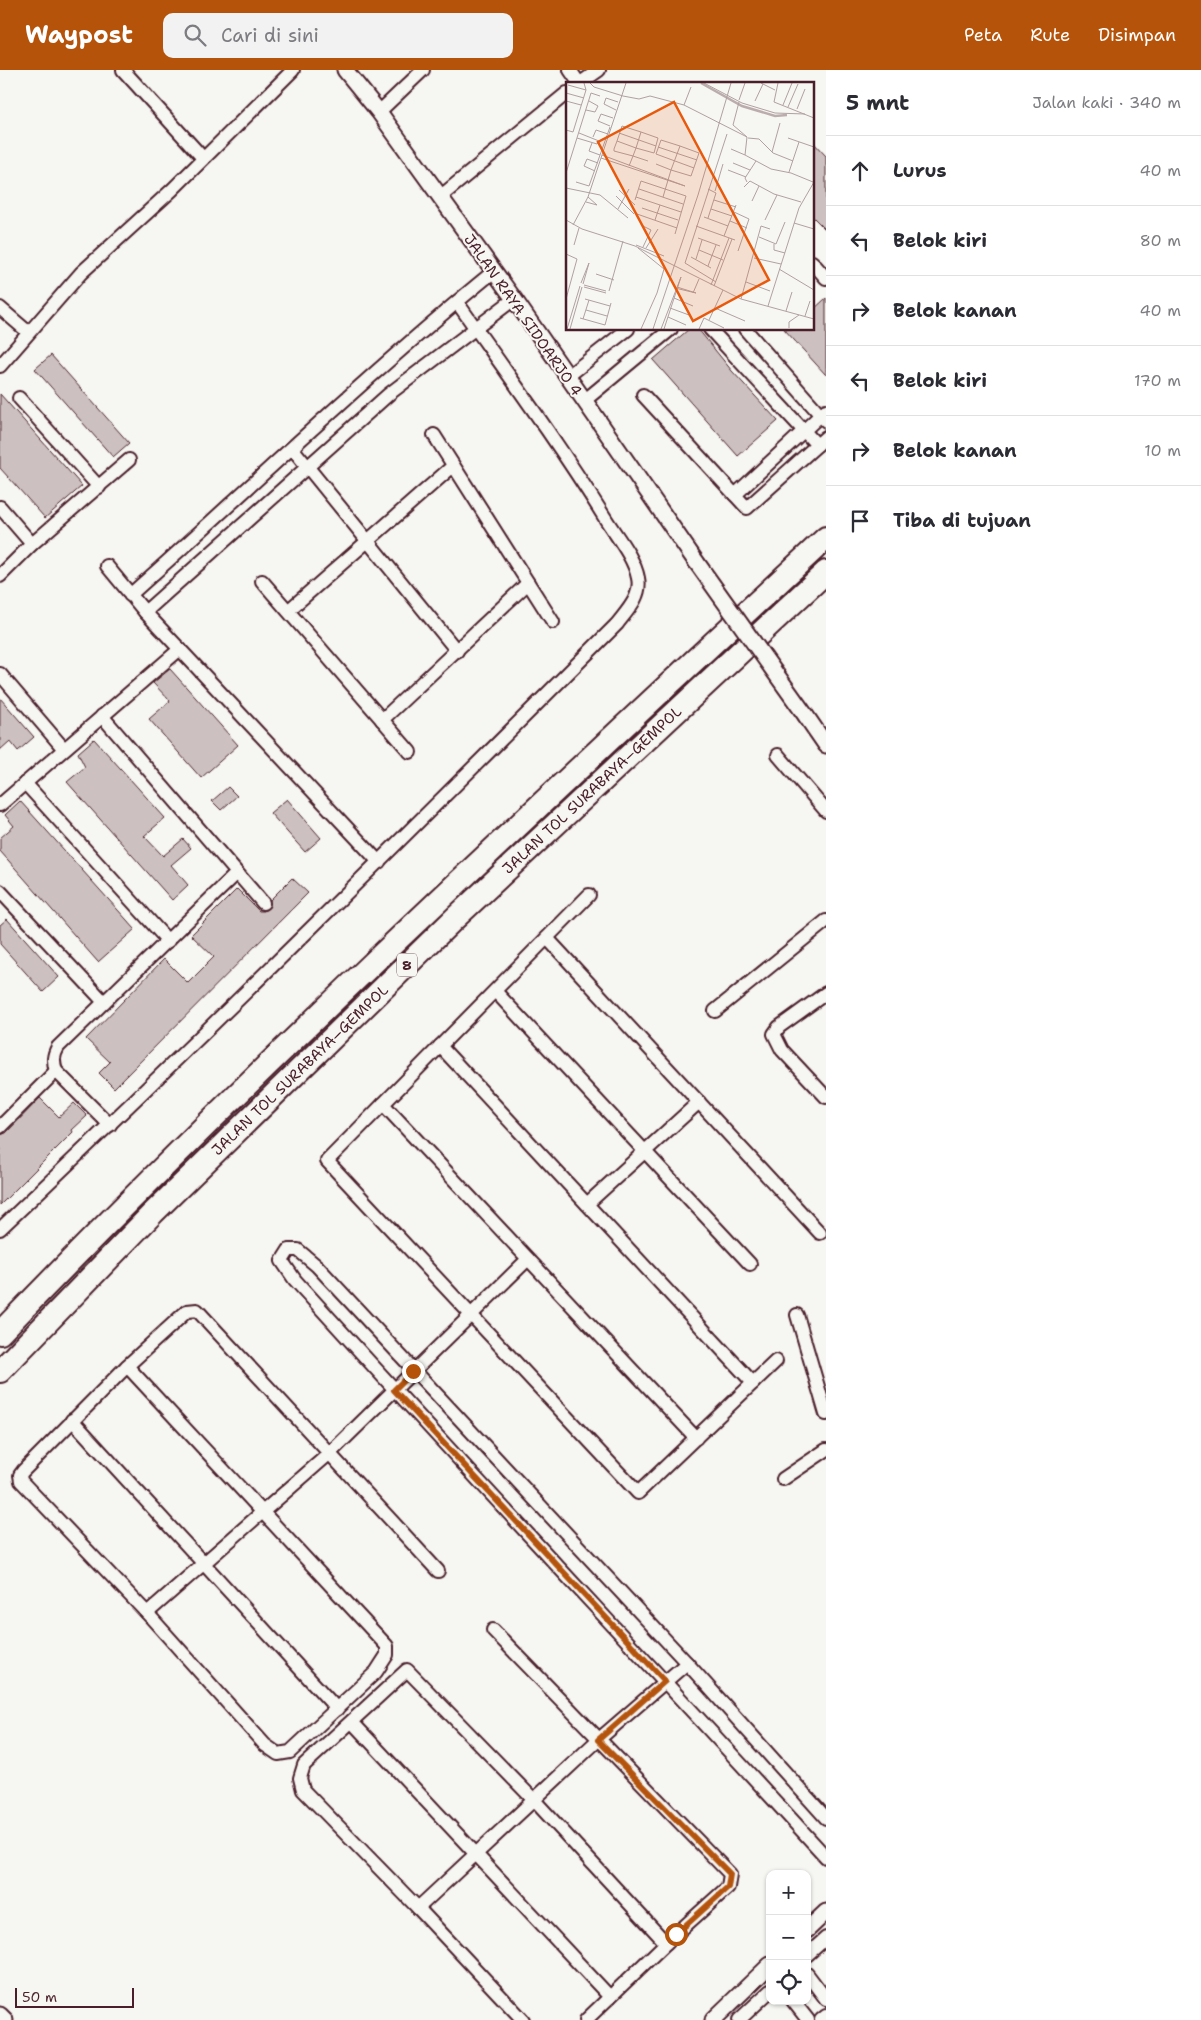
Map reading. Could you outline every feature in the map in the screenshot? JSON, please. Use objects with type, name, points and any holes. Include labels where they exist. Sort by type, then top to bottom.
[{"type":"highway","name":"JALAN TOL SURABAYA–GEMPOL","points":[[0,1333],[214,1117],[498,843],[826,538]]},
{"type":"highway","name":"JALAN TOL SURABAYA–GEMPOL","points":[[0,1371],[153,1213],[440,932],[826,572]]},
{"type":"street","points":[[123,70],[204,158]]},
{"type":"street","points":[[0,366],[81,273],[204,158],[293,70]]},
{"type":"street","name":"JALAN RAYA SIDOARJO 4","points":[[344,70],[379,112],[514,299],[696,563],[826,745]]},
{"type":"street","points":[[379,112],[423,70]]},
{"type":"street","points":[[570,70],[578,82]]},
{"type":"street","points":[[582,82],[599,70]]},
{"type":"street","points":[[440,198],[566,94]]},
{"type":"street","points":[[814,264],[826,278]]},
{"type":"street","points":[[130,595],[293,448],[344,399],[493,272]]},
{"type":"street","points":[[145,612],[389,394],[514,299]]},
{"type":"street","points":[[0,1229],[110,1125],[379,862],[617,624],[634,602],[638,591],[638,578],[632,561],[587,488],[457,302]]},
{"type":"street","points":[[0,308],[28,332]]},
{"type":"street","points":[[568,376],[627,330]]},
{"type":"street","points":[[584,401],[670,330]]},
{"type":"street","points":[[643,395],[746,507],[749,507],[822,441],[804,430],[711,330]]},
{"type":"street","points":[[736,495],[804,430],[824,415],[746,330]]},
{"type":"street","points":[[19,398],[99,487]]},
{"type":"street","points":[[434,435],[553,622]]},
{"type":"street","points":[[293,448],[457,651]]},
{"type":"street","points":[[0,576],[32,544],[129,460]]},
{"type":"street","points":[[289,610],[453,466]]},
{"type":"street","points":[[0,507],[32,544]]},
{"type":"street","points":[[107,566],[145,612],[379,862]]},
{"type":"street","points":[[262,581],[410,752]]},
{"type":"street","points":[[382,720],[528,583]]},
{"type":"street","points":[[0,804],[180,649]]},
{"type":"street","points":[[0,674],[64,749]]},
{"type":"street","points":[[102,716],[263,903]]},
{"type":"street","points":[[778,755],[826,811]]},
{"type":"street","points":[[25,783],[168,941]]},
{"type":"street","points":[[110,1125],[56,1071],[53,1062],[54,1054],[58,1047],[237,873]]},
{"type":"street","points":[[0,891],[104,1002]]},
{"type":"street","points":[[589,895],[327,1161],[638,1493],[776,1361]]},
{"type":"street","points":[[715,1011],[826,921]]},
{"type":"street","points":[[547,938],[820,1233]]},
{"type":"street","points":[[495,991],[750,1264]]},
{"type":"street","points":[[826,993],[779,1027],[774,1034],[782,1050],[826,1097]]},
{"type":"street","points":[[440,1046],[753,1383]]},
{"type":"street","points":[[0,1127],[56,1071]]},
{"type":"street","points":[[587,1204],[699,1102]]},
{"type":"street","points":[[383,1104],[696,1438]]},
{"type":"street","points":[[826,1818],[687,1663],[317,1266],[298,1250],[289,1250],[282,1261],[295,1280],[394,1390],[826,1857]]},
{"type":"street","points":[[147,1614],[330,1452],[528,1259]]},
{"type":"street","points":[[127,1366],[387,1646],[387,1655],[376,1672],[290,1752],[278,1754],[265,1745],[147,1614],[21,1481],[20,1475],[23,1471],[127,1366],[187,1311],[197,1310],[438,1571]]},
{"type":"street","points":[[796,1315],[826,1414]]},
{"type":"street","points":[[72,1420],[337,1709]]},
{"type":"street","points":[[783,1479],[826,1450]]},
{"type":"street","points":[[493,1630],[730,1874],[728,1887],[666,1943],[586,2020]]},
{"type":"street","points":[[418,1908],[598,1740],[687,1663]]},
{"type":"street","points":[[523,2020],[418,1908],[303,1790],[300,1778],[304,1765],[407,1670],[534,1800],[666,1943]]},
{"type":"street","points":[[352,1722],[610,1997]]},
{"type":"street","points":[[811,1926],[826,1912]]},
{"type":"street","points":[[811,1951],[826,1938]]},
{"type":"street","points":[[712,2020],[766,1971]]},
{"type":"street","points":[[811,1979],[826,1999]]},
{"type":"street","points":[[739,2020],[766,1995]]},
{"type":"street","points":[[796,2005],[808,2020]]},
{"type":"street","points":[[0,2015],[5,2020]]},
{"type":"street","points":[[822,2020],[826,2016]]},
{"type":"building","points":[[814,143],[826,156],[826,230],[814,218]]},
{"type":"building","points":[[826,298],[826,375],[785,330],[814,330],[814,309]]},
{"type":"building","points":[[688,330],[699,330],[732,371],[778,421],[738,456],[653,360]]},
{"type":"building","points":[[51,355],[129,443],[113,457],[35,369]]},
{"type":"building","points":[[0,394],[82,486],[45,518],[0,468]]},
{"type":"building","points":[[170,669],[238,745],[201,778],[149,719],[170,701],[153,683]]},
{"type":"building","points":[[0,698],[34,737],[18,751],[10,741],[0,750]]},
{"type":"building","points":[[94,739],[165,818],[144,836],[163,856],[183,839],[191,848],[171,865],[188,885],[172,900],[67,782],[85,767],[78,753]]},
{"type":"building","points":[[228,787],[237,796],[221,810],[212,801]]},
{"type":"building","points":[[287,799],[321,838],[305,852],[270,813]]},
{"type":"building","points":[[20,801],[135,929],[98,962],[0,851],[0,838],[14,826],[5,815]]},
{"type":"building","points":[[292,878],[308,893],[114,1088],[99,1073],[110,1062],[86,1039],[164,959],[188,983],[214,957],[191,935],[237,889],[259,911],[264,911],[270,906],[270,900]]},
{"type":"building","points":[[7,919],[59,977],[43,992],[0,944],[0,925]]},
{"type":"building","points":[[40,1098],[59,1117],[74,1103],[87,1116],[0,1205],[0,1135],[6,1133]]},
{"type":"route","points":[[413,1371],[394,1390],[665,1681],[598,1740],[730,1874],[728,1887],[676,1934]]}]
